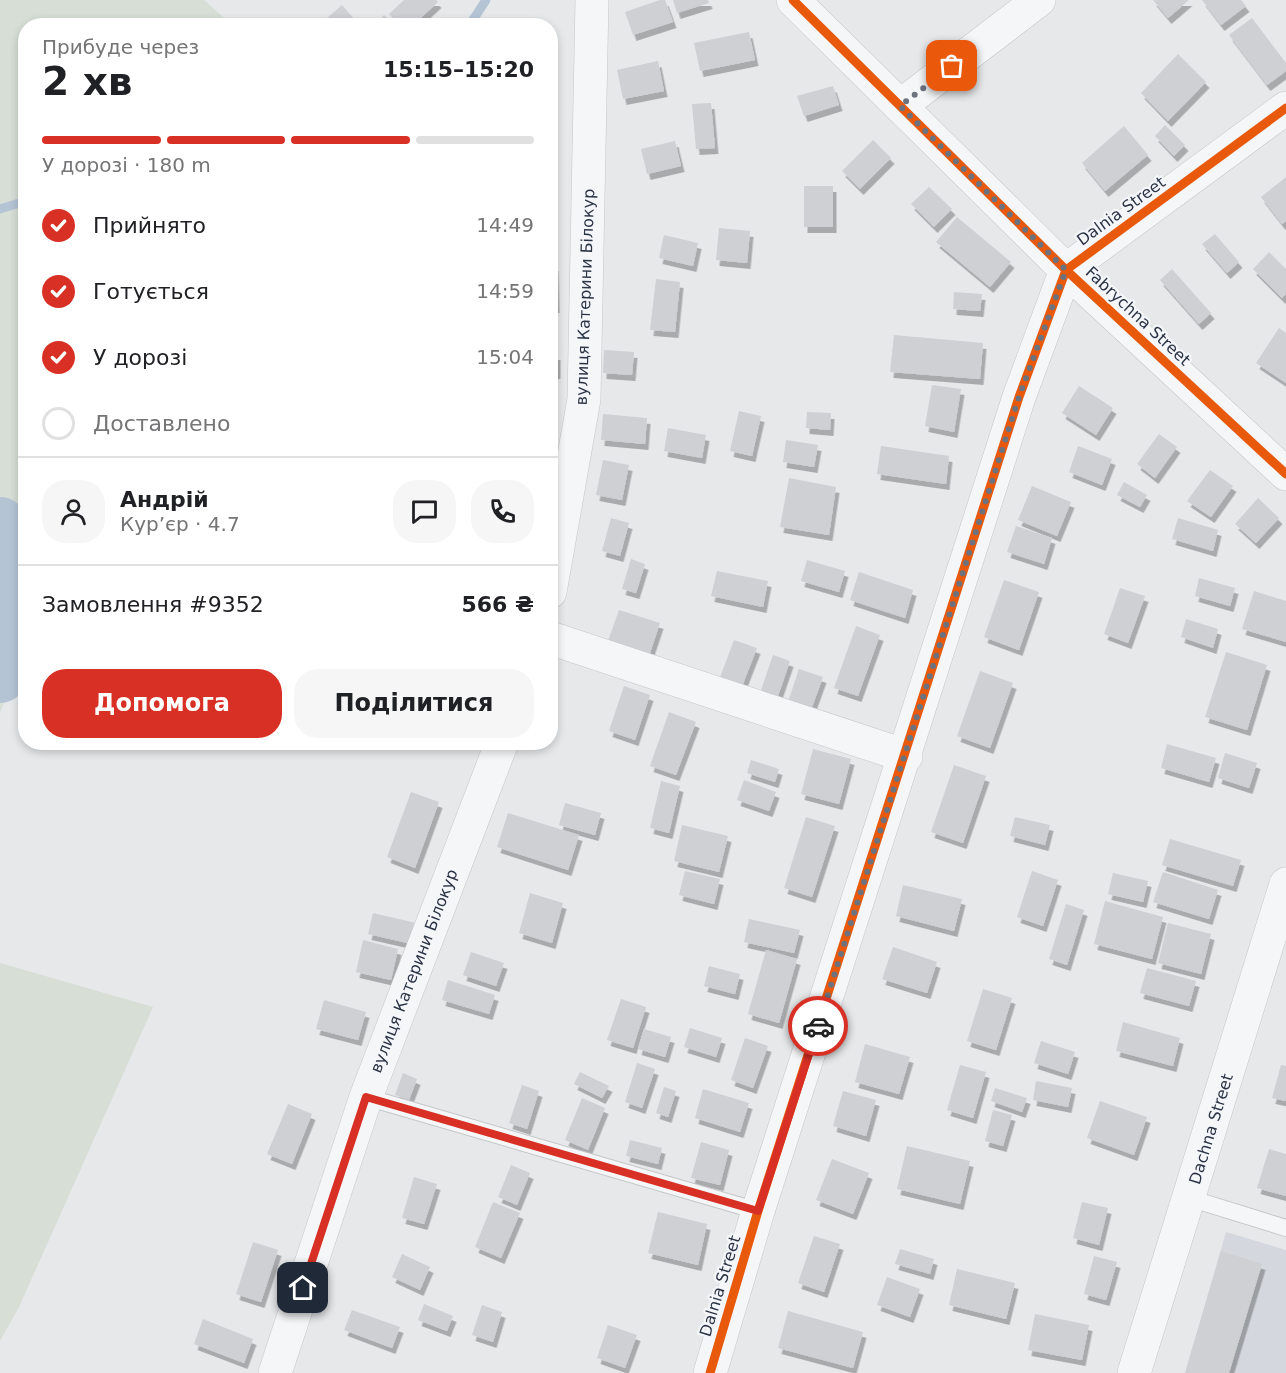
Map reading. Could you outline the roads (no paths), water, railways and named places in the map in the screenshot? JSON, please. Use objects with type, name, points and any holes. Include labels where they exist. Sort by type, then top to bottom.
[{"type":"street","name":"вулиця Катерини Білокур","points":[[558,547],[584,399],[592,0]]},
{"type":"street","name":"Fabrychna Street","points":[[793,0],[1066,270],[1286,474]]},
{"type":"street","points":[[900,106],[1039,0]]},
{"type":"street","name":"Dalnia Street","points":[[710,1373],[758,1211],[906,756],[1019,397],[1066,270],[1286,108]]},
{"type":"street","points":[[558,641],[906,756]]},
{"type":"street","name":"вулиця Катерини Білокур","points":[[275,1373],[366,1097],[499,750]]},
{"type":"street","name":"Dachna Street","points":[[1134,1373],[1286,884]]},
{"type":"lane","points":[[366,1097],[758,1211]]},
{"type":"lane","points":[[1190,1198],[1286,1228]]},
{"type":"waterway","points":[[474,18],[486,0]]},
{"type":"waterway","points":[[0,209],[18,203]]},
{"type":"waterway","points":[[0,524],[17,595],[6,662],[0,676]]}]
